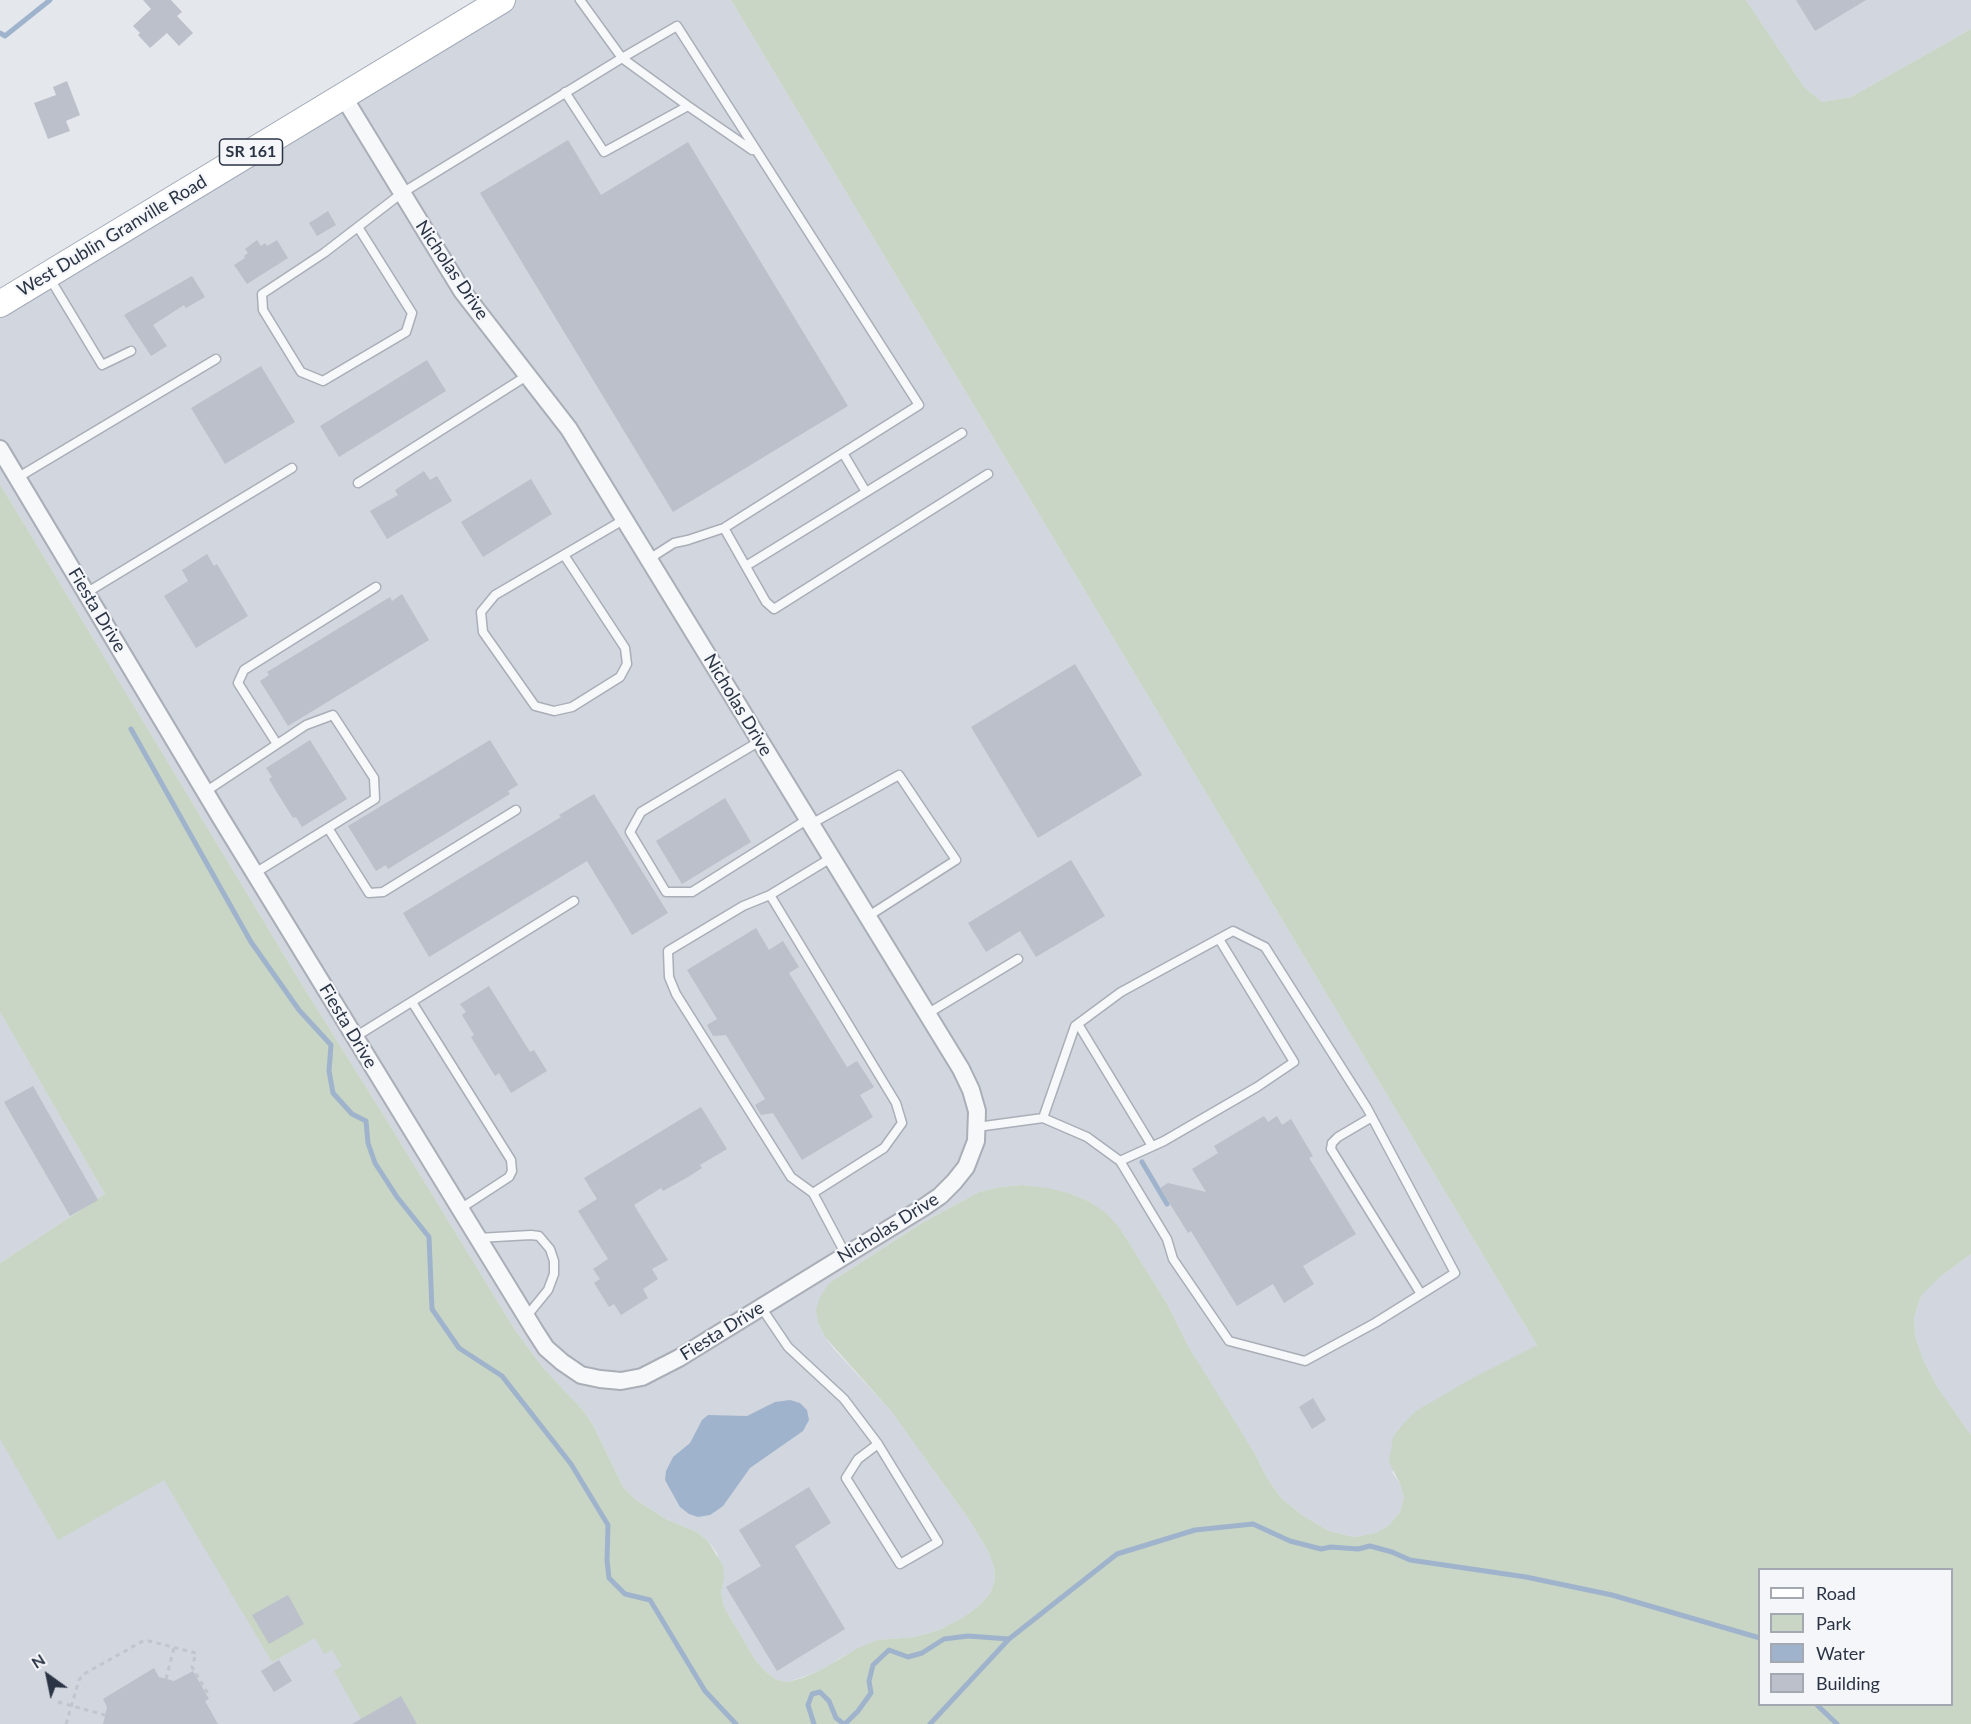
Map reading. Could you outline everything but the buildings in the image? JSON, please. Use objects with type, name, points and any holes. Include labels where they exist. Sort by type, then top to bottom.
[{"type":"main road","name":"West Dublin Granville Road","points":[[0,304],[502,0]]},
{"type":"street","name":"Nicholas Drive","points":[[343,96],[462,291],[569,429],[961,1069],[971,1090],[977,1111],[974,1148],[966,1167],[954,1182],[924,1207],[806,1280]]},
{"type":"street","name":"Fiesta Drive","points":[[0,449],[205,792],[546,1347],[580,1375],[621,1381],[642,1377],[660,1369],[806,1280]]},
{"type":"lane","points":[[580,0],[622,58],[756,153]]},
{"type":"lane","points":[[358,226],[412,313],[406,332],[323,381],[301,372],[263,310],[262,294],[324,253],[358,226],[402,193],[677,26],[919,405],[724,528],[674,543],[649,559]]},
{"type":"lane","points":[[565,92],[604,152],[688,106]]},
{"type":"lane","points":[[48,274],[102,365],[131,351]]},
{"type":"lane","points":[[17,478],[216,359]]},
{"type":"lane","points":[[358,483],[528,375]]},
{"type":"lane","points":[[746,566],[962,433]]},
{"type":"lane","points":[[843,453],[866,492]]},
{"type":"lane","points":[[86,593],[292,468]]},
{"type":"lane","points":[[724,528],[766,602],[774,609],[988,474]]},
{"type":"lane","points":[[564,555],[625,648],[627,664],[620,677],[572,706],[554,711],[534,706],[483,632],[481,612],[495,595],[625,519]]},
{"type":"lane","points":[[277,744],[238,683],[244,670],[376,587]]},
{"type":"lane","points":[[205,792],[306,725],[333,715],[374,778],[375,799],[255,873]]},
{"type":"lane","points":[[760,741],[641,812],[630,832],[660,882],[666,891],[692,892],[809,822],[899,775],[956,861],[867,917]]},
{"type":"lane","points":[[328,828],[369,893],[382,892],[516,810]]},
{"type":"lane","points":[[831,858],[770,895],[743,906],[668,951],[669,977],[676,994],[791,1177],[813,1192],[846,1255]]},
{"type":"lane","points":[[770,895],[896,1103],[902,1123],[884,1148],[813,1192]]},
{"type":"lane","points":[[355,1037],[574,901]]},
{"type":"lane","points":[[977,1127],[1043,1118],[1087,1137],[1120,1161],[1167,1239],[1173,1259],[1229,1341],[1305,1361],[1375,1323],[1455,1273],[1372,1117],[1265,947],[1233,931],[1121,992],[1075,1026],[1043,1118]]},
{"type":"lane","points":[[1120,1161],[1152,1146],[1257,1087],[1294,1062],[1219,939]]},
{"type":"lane","points":[[927,1014],[1018,959]]},
{"type":"lane","points":[[412,1002],[511,1160],[512,1171],[509,1177],[460,1209]]},
{"type":"lane","points":[[1078,1024],[1152,1146]]},
{"type":"lane","points":[[1372,1117],[1338,1137],[1332,1143],[1331,1149],[1421,1294]]},
{"type":"lane","points":[[478,1238],[507,1235],[539,1236],[550,1249],[554,1261],[554,1274],[548,1290],[526,1317]]},
{"type":"lane","points":[[761,1307],[788,1347],[844,1399],[878,1444],[938,1542],[900,1564],[846,1478],[858,1459],[878,1444]]},
{"type":"path","points":[[66,1724],[79,1680],[84,1674],[143,1641],[196,1653],[192,1667],[210,1697]]},
{"type":"path","points":[[166,1679],[174,1648]]},
{"type":"path","points":[[58,1702],[105,1715]]},
{"type":"shaded area","points":[[497,0],[731,0],[1537,1345],[1392,1472],[1400,1484],[1404,1498],[1400,1512],[1389,1525],[1376,1533],[1354,1537],[1329,1531],[1302,1515],[1281,1498],[1214,1390],[1166,1302],[1121,1230],[1090,1202],[1069,1193],[1023,1185],[1000,1187],[979,1192],[922,1223],[829,1283],[818,1323],[834,1349],[891,1411],[968,1518],[988,1551],[994,1567],[995,1579],[991,1592],[980,1605],[939,1630],[915,1637],[877,1640],[840,1658],[822,1670],[788,1682],[777,1680],[766,1672],[756,1661],[724,1607],[721,1592],[724,1579],[717,1553],[697,1532],[666,1519],[636,1500],[623,1487],[593,1425],[582,1409],[543,1368],[515,1330],[304,988],[0,484],[0,300]]},
{"type":"shaded area","points":[[1746,0],[1971,0],[1971,29],[1851,97],[1822,102],[1804,87]]},
{"type":"shaded area","points":[[0,1012],[105,1194],[0,1263]]},
{"type":"shaded area","points":[[1971,1254],[1971,1435],[1938,1388],[1924,1362],[1915,1336],[1914,1318],[1921,1296],[1940,1277]]},
{"type":"shaded area","points":[[0,1277],[748,1724],[0,1724]]},
{"type":"green space","points":[[731,0],[1746,0],[1804,87],[1822,102],[1851,97],[1971,29],[1971,1254],[1940,1277],[1921,1296],[1914,1318],[1915,1336],[1924,1362],[1938,1388],[1971,1435],[1971,1724],[417,1724],[401,1696],[361,1719],[334,1671],[342,1666],[332,1650],[324,1654],[315,1638],[272,1662],[164,1480],[58,1540],[0,1439],[0,1263],[105,1194],[0,1012],[0,484],[304,988],[515,1330],[543,1368],[582,1409],[593,1425],[623,1487],[636,1500],[666,1519],[697,1532],[708,1541],[723,1566],[724,1579],[721,1592],[724,1607],[756,1661],[777,1680],[788,1682],[802,1678],[877,1640],[915,1637],[939,1630],[980,1605],[991,1592],[995,1579],[994,1567],[988,1551],[968,1518],[891,1411],[825,1337],[818,1323],[816,1310],[820,1297],[829,1283],[922,1223],[979,1192],[1023,1185],[1047,1188],[1069,1193],[1090,1202],[1107,1214],[1121,1230],[1166,1302],[1188,1346],[1281,1498],[1302,1515],[1329,1531],[1354,1537],[1376,1533],[1389,1525],[1400,1512],[1404,1498],[1389,1462],[1393,1437],[1416,1411],[1469,1380],[1537,1345]]},
{"type":"water","points":[[790,1400],[800,1403],[807,1410],[809,1420],[803,1431],[750,1468],[723,1506],[710,1515],[698,1517],[680,1507],[665,1480],[666,1471],[673,1457],[690,1443],[702,1420],[708,1415],[747,1416],[775,1402]]},
{"type":"waterway","points":[[0,33],[5,36],[50,0]]},
{"type":"waterway","points":[[131,729],[251,942],[299,1010],[331,1045],[329,1071],[333,1093],[352,1114],[366,1121],[368,1143],[375,1163],[397,1197],[429,1237],[432,1309],[459,1348],[502,1376],[571,1464],[608,1525],[609,1578],[625,1594],[650,1600],[705,1691],[736,1724]]},
{"type":"waterway","points":[[1142,1162],[1167,1204]]},
{"type":"waterway","points":[[930,1724],[1009,1639],[1117,1554],[1195,1530],[1253,1524],[1290,1541],[1321,1549],[1331,1547],[1358,1549],[1370,1546],[1410,1560],[1526,1577],[1612,1595],[1758,1637]]},
{"type":"waterway","points":[[845,1724],[871,1693],[869,1681],[873,1665],[889,1650],[908,1657],[922,1653],[944,1639],[968,1636],[1009,1639]]},
{"type":"waterway","points":[[814,1724],[808,1705],[812,1694],[820,1692],[829,1701],[836,1718],[844,1724]]},
{"type":"waterway","points":[[1818,1706],[1837,1724]]}]
